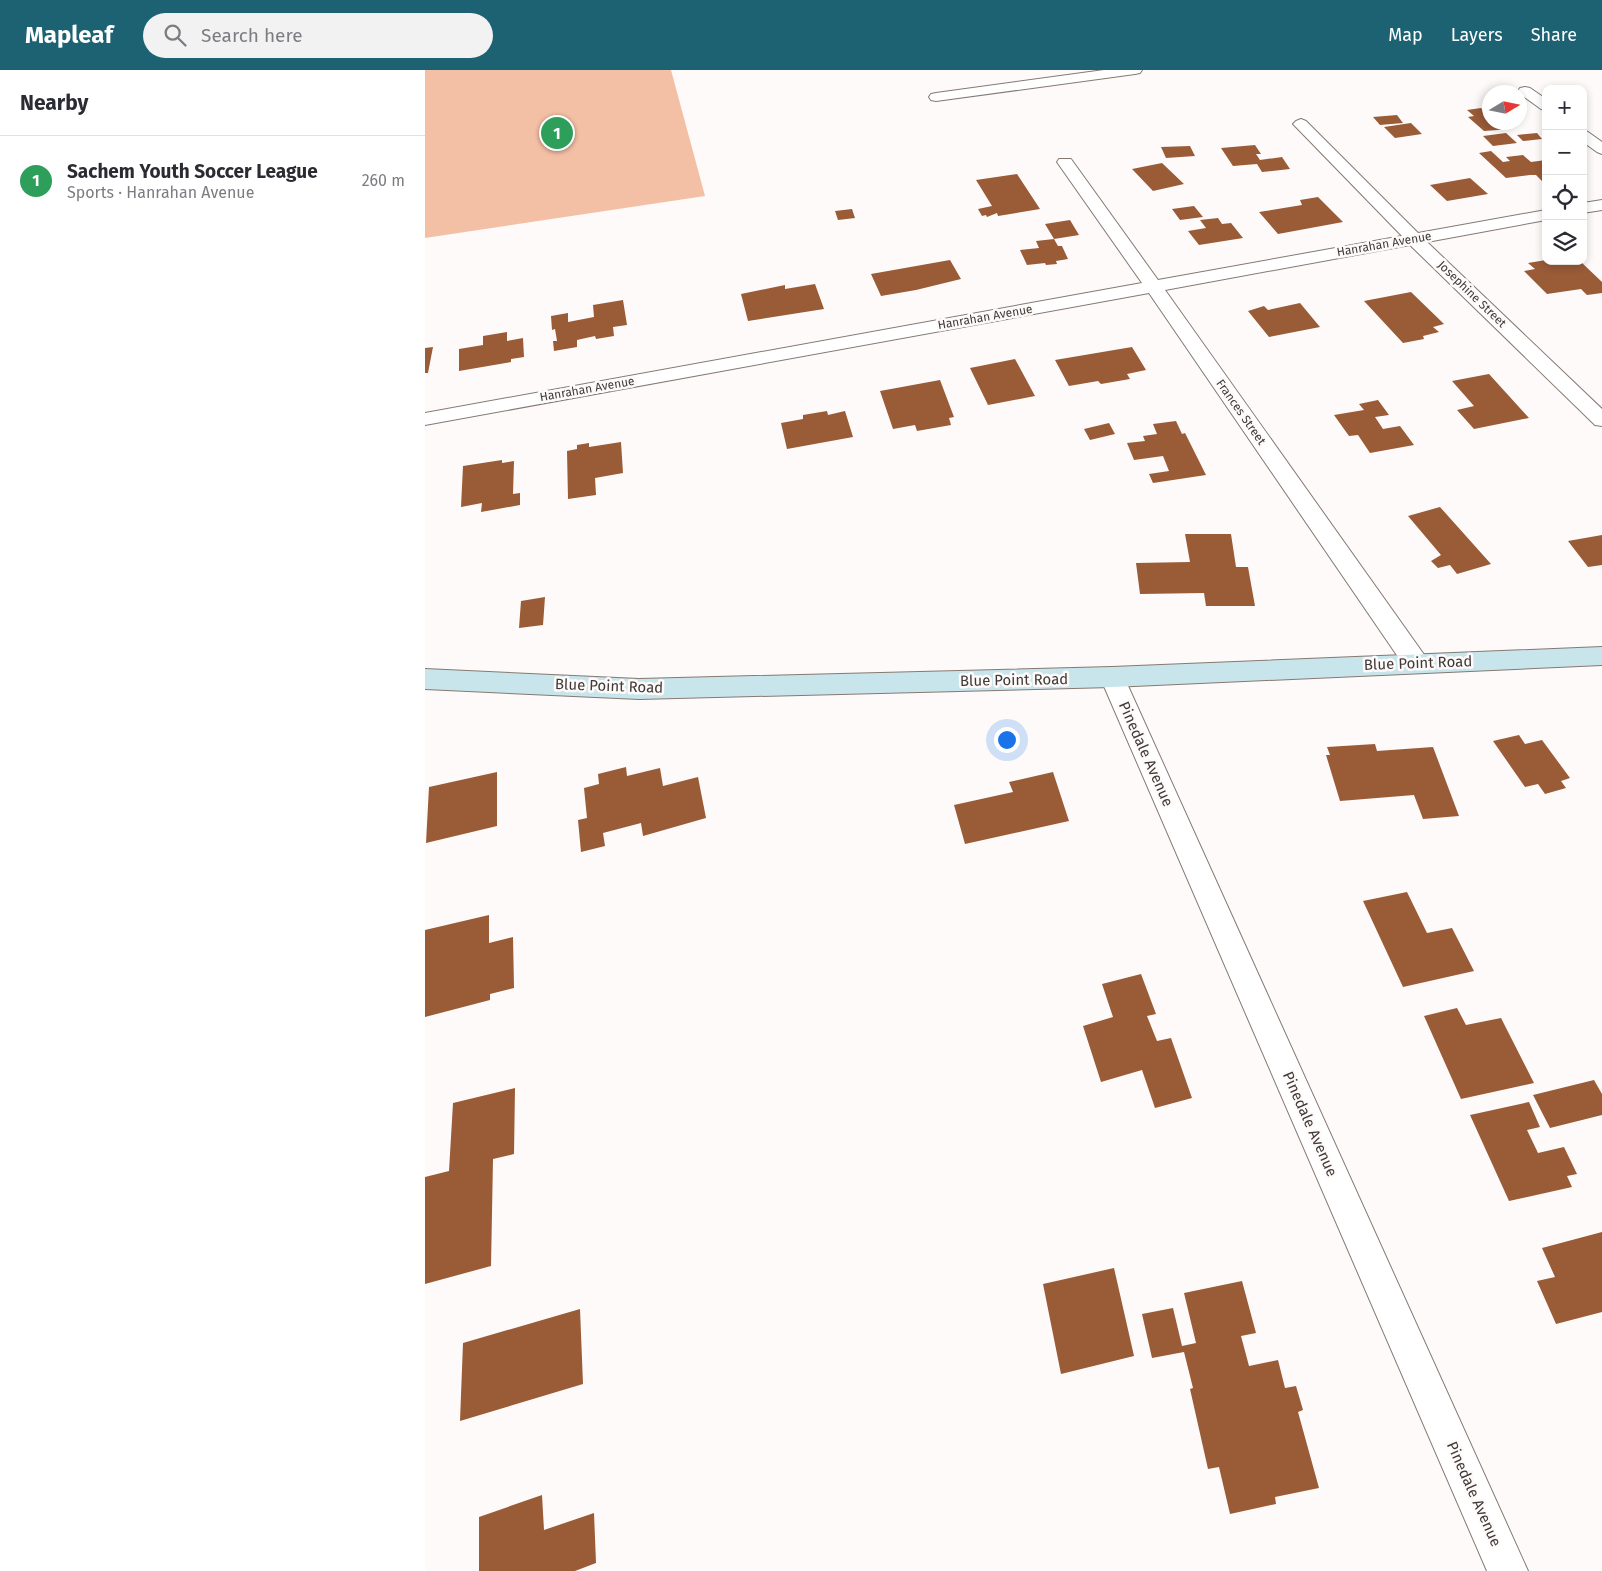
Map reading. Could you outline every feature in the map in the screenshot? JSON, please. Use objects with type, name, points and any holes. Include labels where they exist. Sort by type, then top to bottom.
[{"type":"street","points":[[936,97],[1135,70]]},
{"type":"street","points":[[1527,92],[1542,103]]},
{"type":"street","name":"Josephine Street","points":[[1301,124],[1415,239],[1602,420]]},
{"type":"street","points":[[1587,137],[1602,148]]},
{"type":"street","name":"Frances Street","points":[[1065,162],[1417,663]]},
{"type":"street","points":[[1587,207],[1602,205]]},
{"type":"street","name":"Hanrahan Avenue","points":[[425,419],[1542,216]]},
{"type":"street","name":"Blue Point Road","points":[[425,679],[639,689],[1112,677],[1602,656]]},
{"type":"street","name":"Pinedale Avenue","points":[[1112,677],[1507,1571]]},
{"type":"shaded area","points":[[425,70],[671,70],[705,196],[425,238]]},
{"type":"building","points":[[1482,109],[1482,129],[1468,117],[1474,116],[1467,110]]},
{"type":"building","points":[[1397,115],[1403,123],[1380,125],[1373,117]]},
{"type":"building","points":[[1411,123],[1422,134],[1395,138],[1384,127]]},
{"type":"building","points":[[1506,133],[1517,143],[1493,146],[1483,136]]},
{"type":"building","points":[[1537,133],[1542,139],[1523,141],[1517,135]]},
{"type":"building","points":[[1255,145],[1261,154],[1256,154],[1260,160],[1282,157],[1290,169],[1262,172],[1257,164],[1233,166],[1221,148]]},
{"type":"building","points":[[1190,146],[1195,156],[1166,158],[1161,147]]},
{"type":"building","points":[[1491,151],[1503,162],[1510,161],[1506,157],[1523,155],[1531,162],[1542,161],[1542,181],[1536,175],[1506,178],[1479,153]]},
{"type":"building","points":[[1162,163],[1184,184],[1153,191],[1132,169]]},
{"type":"building","points":[[1017,174],[1040,209],[998,216],[997,213],[987,217],[986,215],[982,216],[978,209],[992,206],[976,180]]},
{"type":"building","points":[[1470,178],[1488,194],[1447,201],[1430,185]]},
{"type":"building","points":[[1318,197],[1343,222],[1278,234],[1259,212],[1302,205],[1300,200]]},
{"type":"building","points":[[1194,206],[1203,217],[1180,220],[1172,209]]},
{"type":"building","points":[[852,209],[855,218],[838,220],[835,211]]},
{"type":"building","points":[[1218,218],[1222,224],[1231,223],[1243,238],[1199,245],[1188,231],[1206,228],[1200,220]]},
{"type":"building","points":[[1070,220],[1079,235],[1054,239],[1045,224]]},
{"type":"building","points":[[1054,239],[1058,246],[1062,246],[1068,259],[1056,261],[1057,264],[1027,265],[1020,250],[1039,248],[1036,241]]},
{"type":"building","points":[[950,260],[961,279],[916,290],[881,296],[871,274]]},
{"type":"building","points":[[1542,261],[1542,265],[1584,265],[1602,282],[1602,293],[1587,295],[1581,289],[1547,294],[1524,271],[1535,269],[1528,263]]},
{"type":"building","points":[[815,284],[824,309],[748,321],[741,294],[785,285],[785,289]]},
{"type":"building","points":[[1411,292],[1444,324],[1433,327],[1439,332],[1423,336],[1424,339],[1403,343],[1364,301]]},
{"type":"building","points":[[623,300],[627,325],[613,327],[614,336],[596,339],[595,336],[577,340],[577,347],[554,351],[553,341],[557,341],[555,329],[552,330],[551,316],[568,313],[568,322],[594,317],[593,305]]},
{"type":"building","points":[[1300,303],[1320,327],[1269,337],[1248,311],[1264,306],[1268,310]]},
{"type":"building","points":[[507,332],[507,341],[523,338],[524,357],[511,359],[511,362],[459,371],[459,349],[483,345],[483,336]]},
{"type":"building","points":[[433,347],[428,373],[425,373],[425,348]]},
{"type":"building","points":[[1132,347],[1146,370],[1127,374],[1130,379],[1101,384],[1098,381],[1069,386],[1055,360]]},
{"type":"building","points":[[1015,359],[1035,396],[988,405],[970,368]]},
{"type":"building","points":[[1489,374],[1529,418],[1474,429],[1457,410],[1474,406],[1452,381]]},
{"type":"building","points":[[940,380],[954,417],[949,418],[951,425],[917,431],[915,425],[893,429],[880,391]]},
{"type":"building","points":[[1378,400],[1389,415],[1375,417],[1383,429],[1400,426],[1414,445],[1370,453],[1358,435],[1349,436],[1334,415],[1364,410],[1359,404]]},
{"type":"building","points":[[827,411],[828,415],[845,411],[853,437],[787,449],[781,423],[803,419],[803,415]]},
{"type":"building","points":[[1176,421],[1182,434],[1185,433],[1206,475],[1153,483],[1149,474],[1169,471],[1163,456],[1134,460],[1127,443],[1145,441],[1143,436],[1157,434],[1153,424]]},
{"type":"building","points":[[1109,423],[1115,434],[1090,440],[1084,429]]},
{"type":"building","points":[[621,442],[623,473],[595,478],[596,495],[568,499],[567,451],[577,449],[577,445],[589,443],[589,447]]},
{"type":"building","points":[[502,460],[502,463],[514,461],[513,494],[520,493],[520,505],[481,512],[482,503],[461,507],[463,466]]},
{"type":"building","points":[[1440,507],[1491,564],[1457,574],[1450,565],[1438,568],[1431,561],[1441,555],[1408,516]]},
{"type":"building","points":[[1185,534],[1231,534],[1236,567],[1248,567],[1255,606],[1206,606],[1204,593],[1140,594],[1136,563],[1190,562]]},
{"type":"building","points":[[1602,535],[1602,565],[1588,567],[1568,541]]},
{"type":"building","points":[[545,597],[543,625],[519,628],[521,601]]},
{"type":"building","points":[[1519,735],[1525,744],[1542,740],[1570,778],[1561,781],[1566,788],[1545,794],[1538,784],[1525,787],[1493,741]]},
{"type":"building","points":[[1375,744],[1377,751],[1433,747],[1459,816],[1423,819],[1414,795],[1340,801],[1326,755],[1330,755],[1327,747]]},
{"type":"building","points":[[626,767],[627,776],[660,768],[663,786],[698,777],[706,818],[643,836],[641,823],[603,833],[605,846],[581,852],[578,820],[587,818],[584,788],[599,784],[598,774]]},
{"type":"building","points":[[497,772],[497,826],[426,843],[429,787]]},
{"type":"building","points":[[1053,772],[1069,821],[965,844],[954,805],[1013,792],[1009,782]]},
{"type":"building","points":[[1407,892],[1427,933],[1452,928],[1474,971],[1403,987],[1363,901]]},
{"type":"building","points":[[489,915],[489,943],[513,937],[514,988],[490,994],[490,1000],[425,1017],[425,930]]},
{"type":"building","points":[[1141,974],[1156,1014],[1147,1016],[1157,1041],[1171,1038],[1192,1098],[1155,1108],[1142,1070],[1101,1082],[1083,1026],[1113,1017],[1102,984]]},
{"type":"building","points":[[1457,1008],[1466,1025],[1501,1018],[1534,1083],[1461,1099],[1424,1016]]},
{"type":"building","points":[[1594,1080],[1602,1094],[1602,1115],[1550,1128],[1533,1095]]},
{"type":"building","points":[[515,1088],[514,1154],[493,1159],[491,1266],[425,1284],[425,1177],[449,1171],[453,1103]]},
{"type":"building","points":[[1529,1102],[1540,1127],[1527,1130],[1538,1153],[1564,1147],[1577,1174],[1567,1176],[1572,1187],[1509,1201],[1470,1115]]},
{"type":"building","points":[[1602,1232],[1602,1312],[1556,1324],[1537,1281],[1555,1277],[1542,1248]]},
{"type":"building","points":[[1114,1268],[1134,1356],[1061,1374],[1043,1284]]},
{"type":"building","points":[[1242,1281],[1256,1333],[1241,1336],[1249,1366],[1278,1360],[1285,1388],[1296,1386],[1303,1410],[1298,1412],[1319,1488],[1275,1497],[1276,1504],[1230,1514],[1219,1467],[1208,1469],[1190,1389],[1193,1388],[1184,1352],[1152,1358],[1142,1314],[1173,1308],[1182,1346],[1196,1343],[1184,1293]]},
{"type":"building","points":[[580,1309],[583,1384],[460,1421],[463,1343]]},
{"type":"building","points":[[542,1495],[544,1530],[594,1513],[596,1563],[575,1571],[479,1571],[479,1517]]},
{"type":"place","name":"Sachem Youth Soccer League","points":[[557,133]]}]
